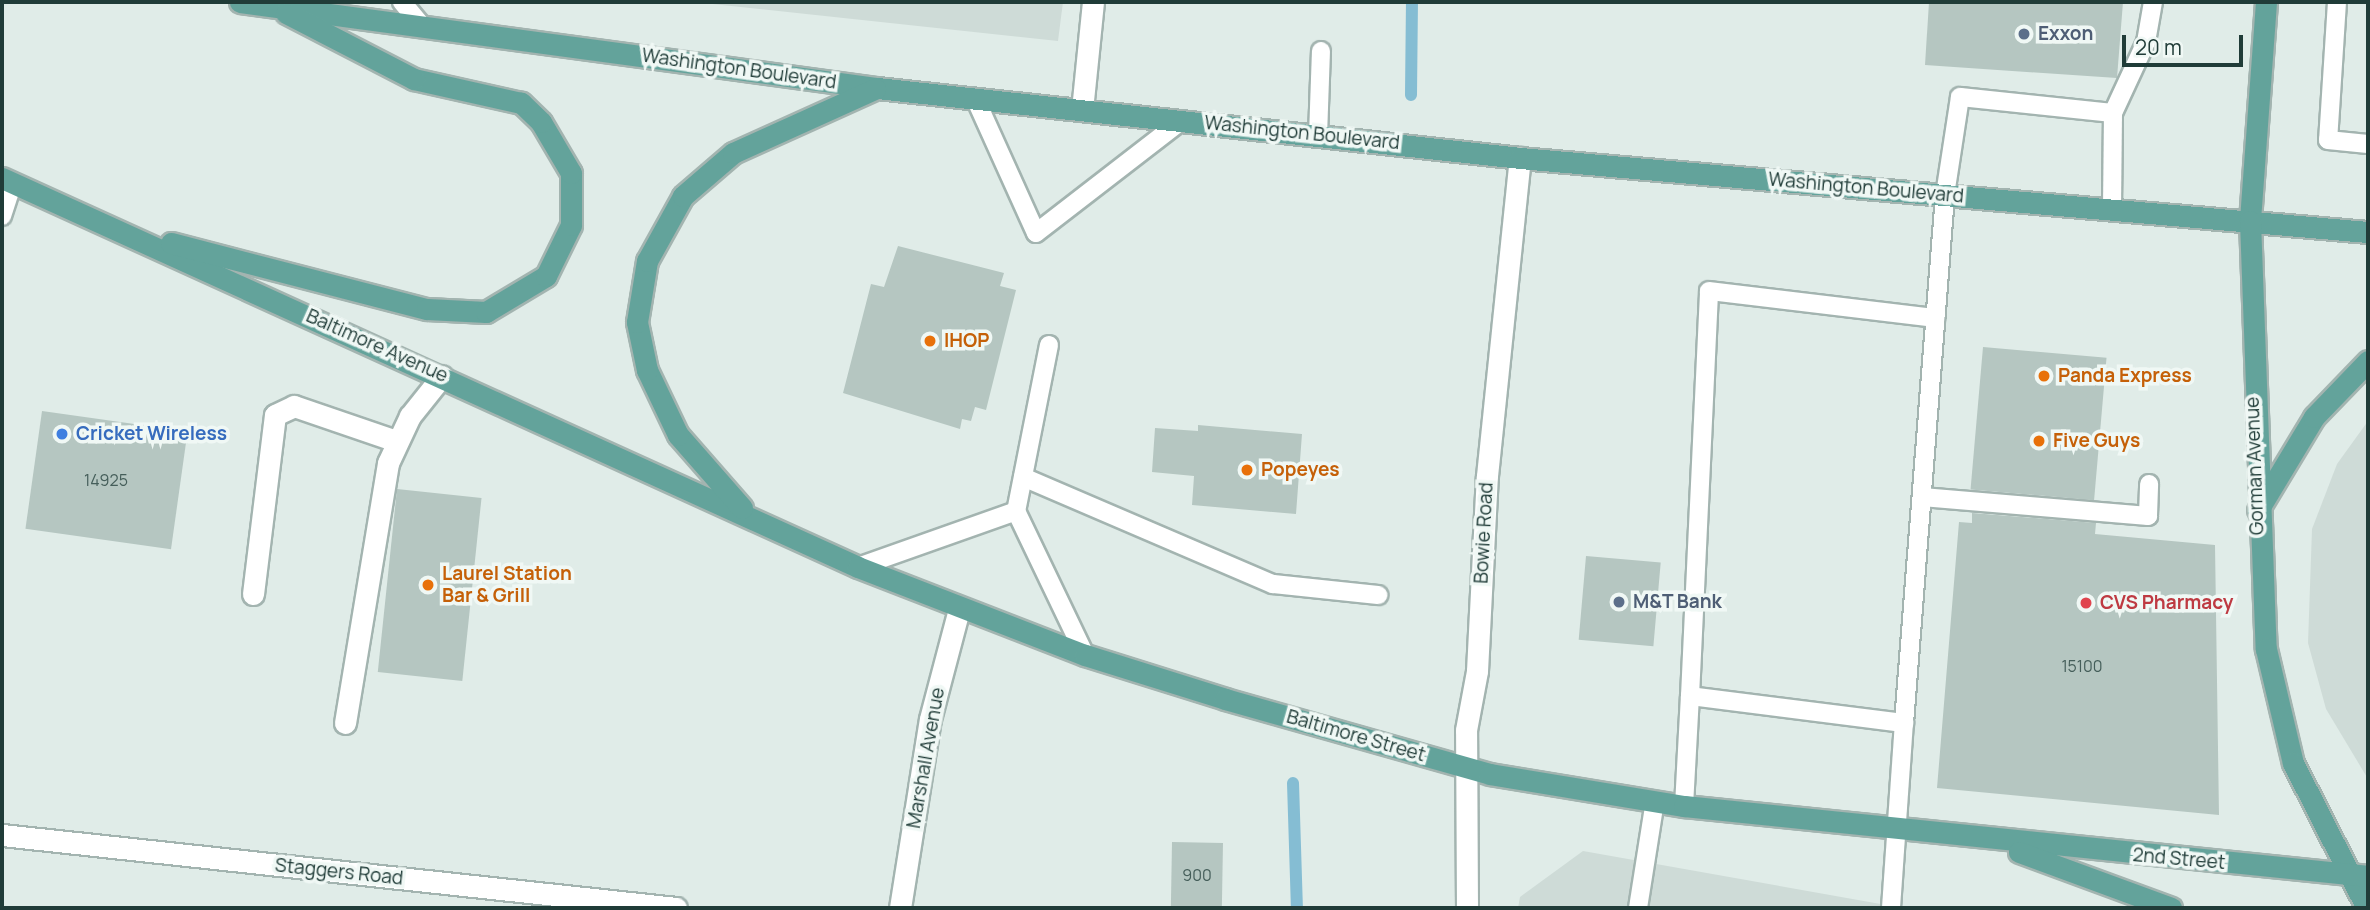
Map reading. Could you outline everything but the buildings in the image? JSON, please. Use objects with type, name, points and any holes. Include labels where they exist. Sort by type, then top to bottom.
[{"type":"main road","name":"Washington Boulevard","points":[[240,2],[877,88],[1520,158],[2368,232]]},
{"type":"main road","name":"Gorman Avenue","points":[[2266,2],[2250,221],[2257,511],[2271,683],[2293,763],[2345,874],[2367,908]]},
{"type":"main road","points":[[114,228],[427,309],[485,312],[546,276],[571,225],[571,173],[549,131],[522,103],[414,79],[272,6]]},
{"type":"main road","points":[[750,517],[696,461],[654,388],[637,322],[647,261],[684,196],[733,153],[877,88]]},
{"type":"main road","name":"Baltimore Avenue","points":[[6,178],[750,517]]},
{"type":"main road","points":[[2257,511],[2314,417],[2368,361]]},
{"type":"main road","name":"Baltimore Street","points":[[750,517],[858,567],[959,609],[1085,655],[1466,768],[1655,802],[1991,841]]},
{"type":"main road","points":[[1991,841],[2171,908]]},
{"type":"main road","name":"2nd Street","points":[[1991,841],[2368,876]]},
{"type":"street","points":[[1082,110],[1093,2]]},
{"type":"street","name":"Bowie Road","points":[[1467,908],[1466,768],[1520,158]]},
{"type":"street","points":[[345,723],[379,502],[396,441],[442,376]]},
{"type":"street","points":[[253,594],[275,415],[294,406],[396,441]]},
{"type":"street","name":"Marshall Avenue","points":[[901,908],[930,719],[959,609]]},
{"type":"street","name":"Staggers Road","points":[[2,835],[676,908]]},
{"type":"lane","points":[[402,2],[421,25]]},
{"type":"lane","points":[[2112,209],[2113,113],[2146,42],[2153,2]]},
{"type":"lane","points":[[2337,2],[2328,140],[2368,144]]},
{"type":"lane","points":[[1318,136],[1321,51]]},
{"type":"lane","points":[[1891,908],[1899,831],[1904,723],[1944,195],[1960,97],[2113,113]]},
{"type":"lane","points":[[975,98],[1036,233],[1181,121]]},
{"type":"lane","points":[[2,215],[6,178]]},
{"type":"lane","points":[[1684,806],[1709,291],[1935,318]]},
{"type":"lane","points":[[1049,345],[1016,511],[1085,655]]},
{"type":"lane","points":[[1023,477],[1273,584],[1378,595]]},
{"type":"lane","points":[[1922,497],[2148,516],[2149,484]]},
{"type":"lane","points":[[858,567],[1016,511]]},
{"type":"lane","points":[[1690,696],[1904,723]]},
{"type":"lane","points":[[1638,908],[1655,802]]},
{"type":"shaded area","points":[[694,2],[1063,2],[1058,41]]},
{"type":"shaded area","points":[[2368,421],[2368,779],[2326,709],[2308,643],[2312,529],[2337,464]]},
{"type":"shaded area","points":[[1583,851],[1903,908],[1518,908],[1520,897]]},
{"type":"waterway","points":[[1411,95],[1412,2]]},
{"type":"waterway","points":[[1293,783],[1297,908]]},
{"type":"place","name":"Exxon","points":[[2024,34]]},
{"type":"place","name":"IHOP","points":[[930,341]]},
{"type":"place","name":"Panda Express","points":[[2044,376]]},
{"type":"place","name":"Cricket Wireless","points":[[62,434]]},
{"type":"place","name":"Five Guys","points":[[2039,441]]},
{"type":"place","name":"Popeyes","points":[[1247,470]]},
{"type":"place","name":"Laurel Station Bar & Grill","points":[[428,585]]},
{"type":"place","name":"M&T Bank","points":[[1619,602]]},
{"type":"place","name":"CVS Pharmacy","points":[[2086,603]]}]
